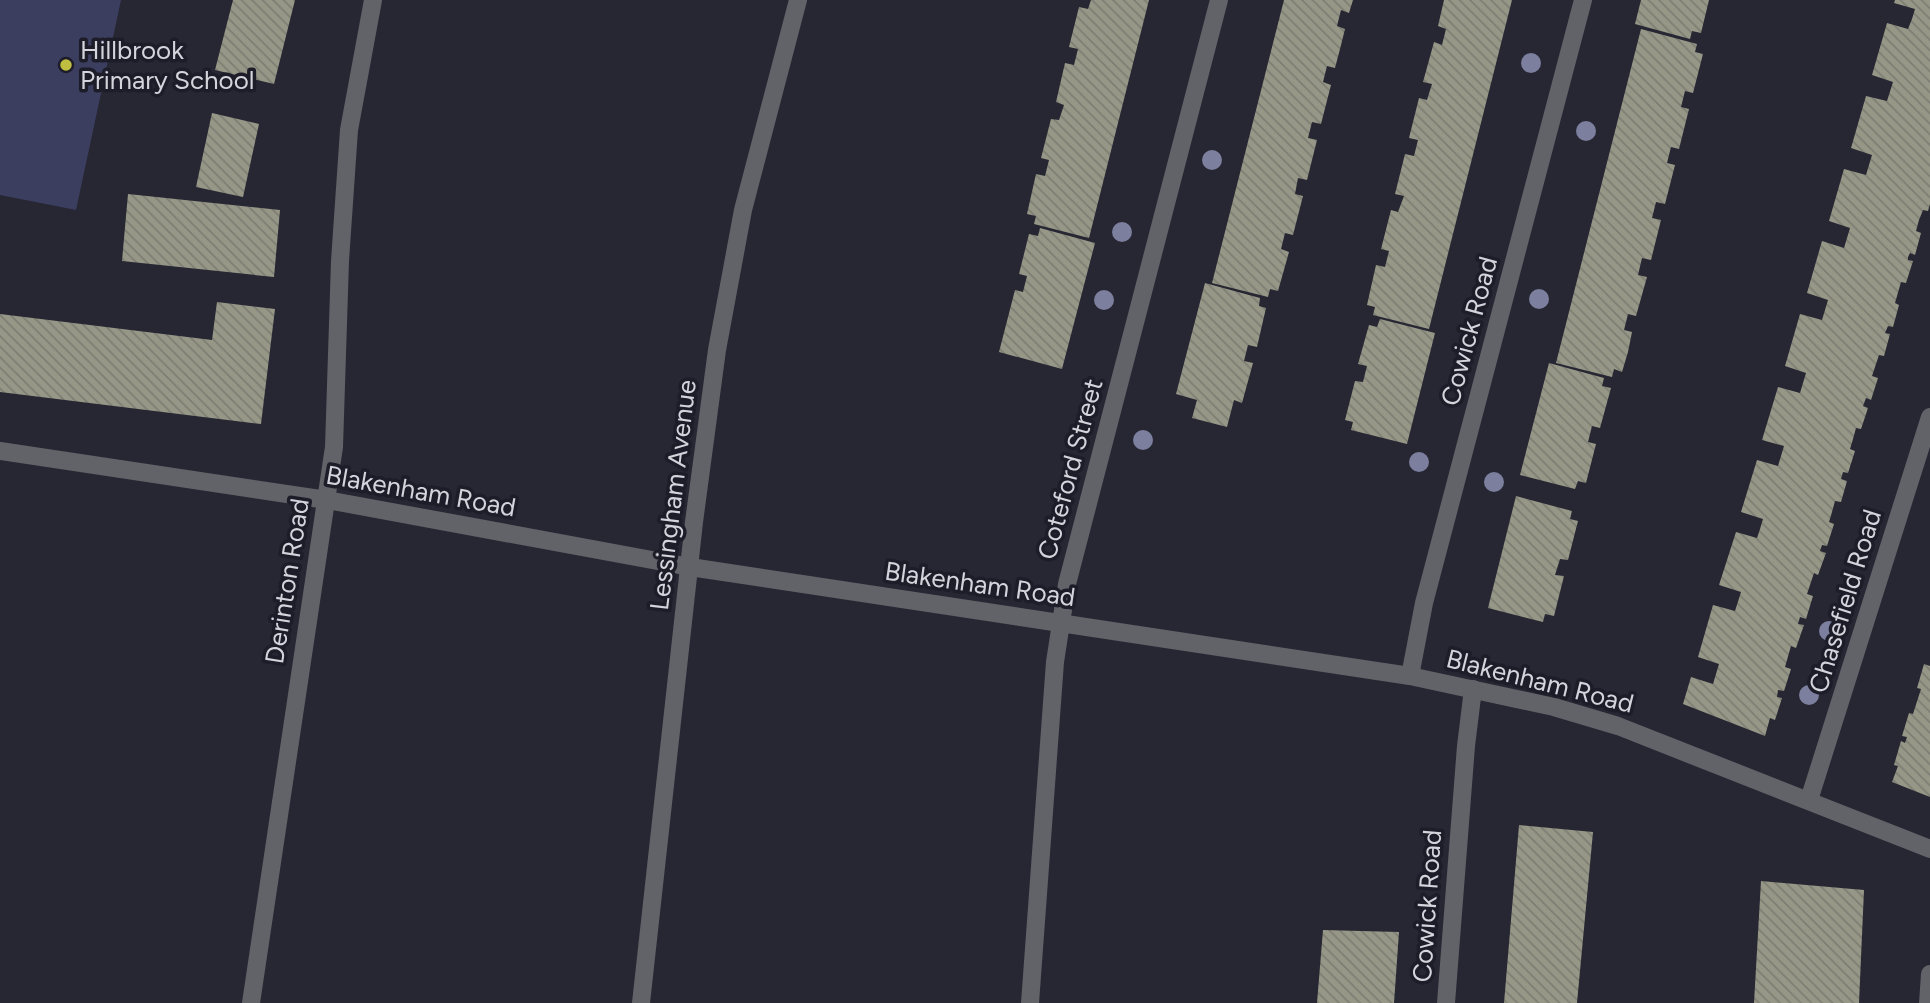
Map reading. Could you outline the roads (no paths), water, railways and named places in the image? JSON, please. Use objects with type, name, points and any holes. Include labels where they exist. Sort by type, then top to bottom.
[{"type":"street","name":"Derinton Road","points":[[251,1003],[334,447],[340,261],[349,130],[373,0]]},
{"type":"street","name":"Lessingham Avenue","points":[[641,1003],[717,350],[743,210],[798,0]]},
{"type":"street","name":"Coteford Street","points":[[1030,1003],[1055,662],[1070,571],[1219,0]]},
{"type":"street","name":"Cowick Road","points":[[1410,676],[1424,603],[1583,0]]},
{"type":"street","name":"Chasefield Road","points":[[1810,800],[1930,417]]},
{"type":"street","name":"Blakenham Road","points":[[0,451],[327,500],[690,567],[1410,676],[1554,707],[1618,726],[1930,849]]},
{"type":"street","name":"Cowick Road","points":[[1446,1003],[1473,689]]},
{"type":"street","points":[[1928,1003],[1930,974]]},
{"type":"place","name":"Hillbrook Primary School","points":[[66,65]]}]
